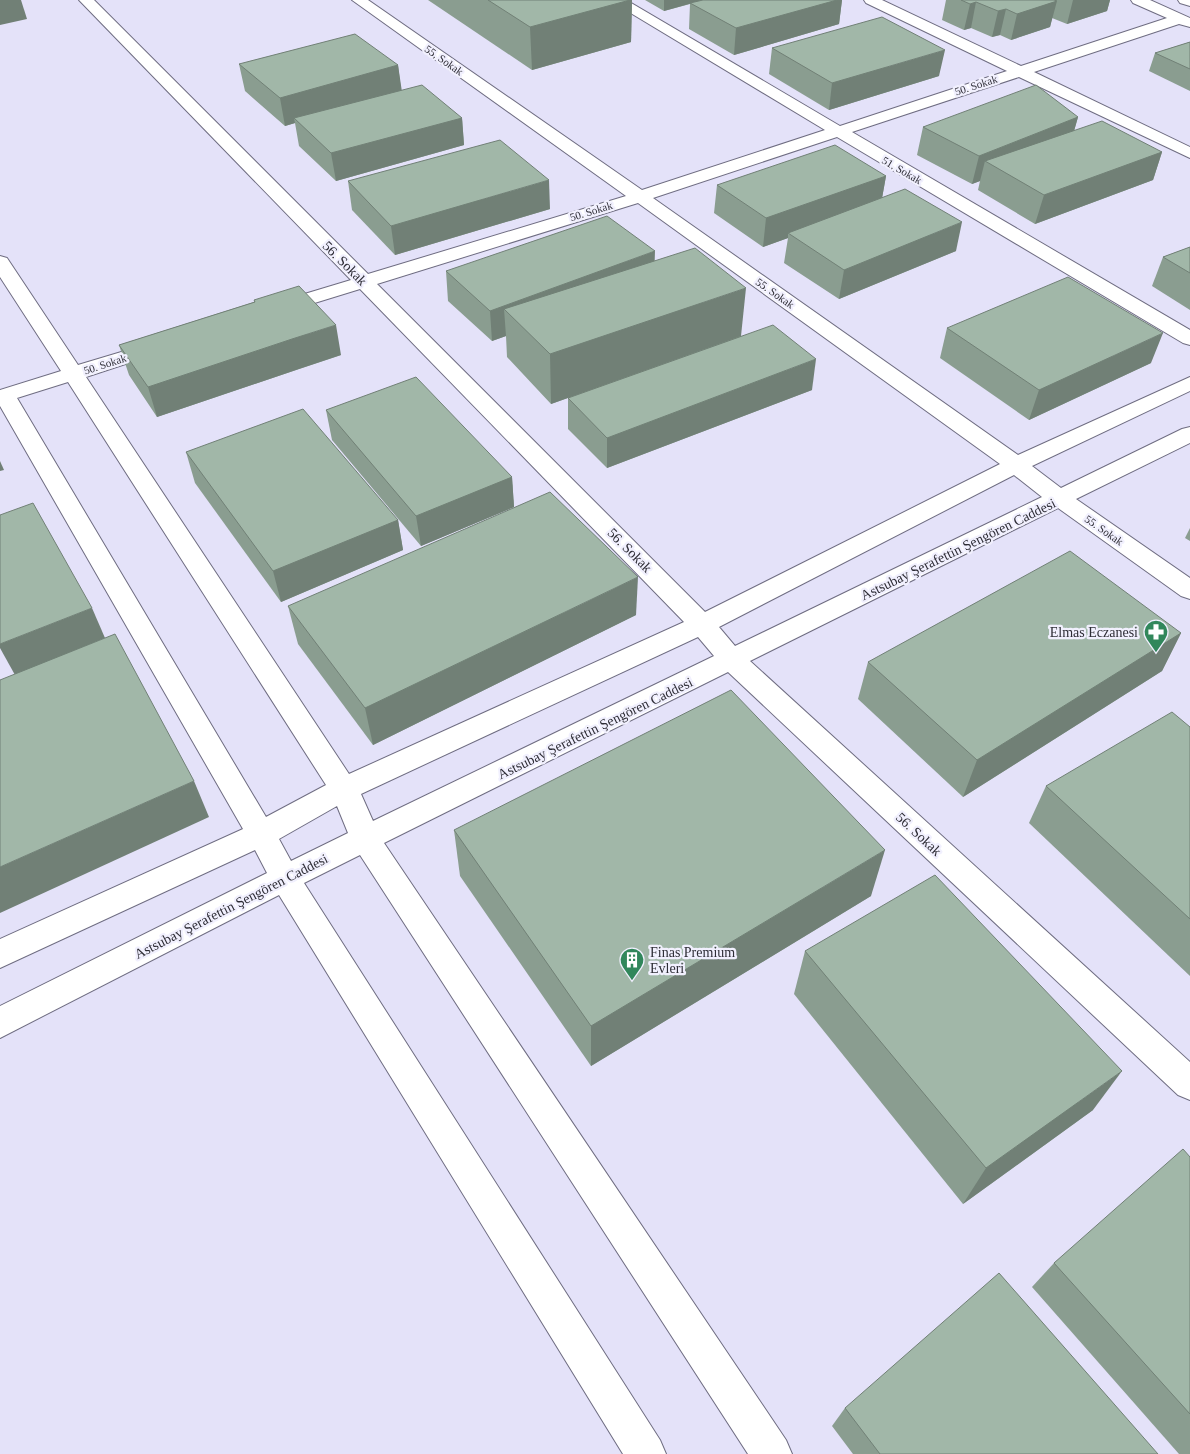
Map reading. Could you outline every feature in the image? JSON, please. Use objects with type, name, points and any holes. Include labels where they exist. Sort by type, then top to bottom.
[{"type":"street","name":"56. Sokak","points":[[86,0],[702,624],[732,660],[1190,1084]]},
{"type":"street","name":"55. Sokak","points":[[359,0],[640,196],[1190,590]]},
{"type":"street","name":"51. Sokak","points":[[616,0],[1190,339]]},
{"type":"street","points":[[872,0],[1190,153]]},
{"type":"street","points":[[1138,0],[1185,21]]},
{"type":"street","points":[[1185,0],[1190,2]]},
{"type":"street","name":"50. Sokak","points":[[260,314],[640,196],[1018,71],[1185,21]]},
{"type":"street","points":[[0,262],[344,789],[366,840],[772,1454]]},
{"type":"street","name":"50. Sokak","points":[[2,397],[176,341]]},
{"type":"street","points":[[0,954],[261,834],[344,789],[702,624],[1016,465],[1190,384]]},
{"type":"street","points":[[2,397],[261,834],[285,878],[646,1454]]},
{"type":"street","name":"Astsubay Şerafettin Şengören Caddesi","points":[[0,1023],[285,878],[366,840],[1190,434]]},
{"type":"building","points":[[488,0],[630,0],[530,27]]},
{"type":"building","points":[[703,0],[837,0],[736,28],[690,3]]},
{"type":"building","points":[[961,0],[1057,1],[1017,14],[1006,9],[998,11],[976,2],[970,4]]},
{"type":"building","points":[[882,17],[945,50],[832,83],[772,48]]},
{"type":"building","points":[[355,34],[398,65],[280,98],[239,64]]},
{"type":"building","points":[[1190,42],[1190,69],[1155,53]]},
{"type":"building","points":[[422,85],[462,118],[331,153],[294,118]]},
{"type":"building","points":[[1036,85],[1078,117],[979,156],[923,127]]},
{"type":"building","points":[[1102,121],[1162,152],[1044,195],[985,161]]},
{"type":"building","points":[[500,140],[549,180],[391,226],[348,181]]},
{"type":"building","points":[[835,145],[886,176],[766,218],[717,185]]},
{"type":"building","points":[[905,189],[962,222],[844,270],[788,233]]},
{"type":"building","points":[[607,216],[655,251],[490,311],[446,271]]},
{"type":"building","points":[[1190,247],[1190,273],[1163,257]]},
{"type":"building","points":[[695,248],[746,288],[550,354],[504,309]]},
{"type":"building","points":[[1068,277],[1163,333],[1039,390],[947,328]]},
{"type":"building","points":[[299,286],[336,325],[148,387],[119,345],[255,302],[254,300]]},
{"type":"building","points":[[773,325],[816,359],[607,438],[568,398]]},
{"type":"building","points":[[416,377],[512,477],[416,516],[326,410]]},
{"type":"building","points":[[303,409],[398,520],[273,571],[186,452]]},
{"type":"building","points":[[550,492],[638,577],[365,708],[288,606]]},
{"type":"building","points":[[33,503],[92,608],[0,644],[0,515]]},
{"type":"building","points":[[1070,551],[1181,633],[977,760],[868,662]]},
{"type":"building","points":[[115,634],[194,781],[0,867],[0,680]]},
{"type":"building","name":"Finas Premium Evleri","points":[[731,690],[885,850],[591,1026],[454,830]]},
{"type":"building","points":[[1172,712],[1190,727],[1190,919],[1046,786]]},
{"type":"building","points":[[935,875],[1122,1071],[986,1168],[805,951]]},
{"type":"building","points":[[1183,1149],[1190,1157],[1190,1414],[1054,1263]]},
{"type":"building","points":[[999,1273],[1158,1454],[880,1454],[845,1408]]},
{"type":"place","name":"Elmas Eczanesi","points":[[1156,653]]},
{"type":"place","name":"Finas Premium Evleri","points":[[632,981]]}]
